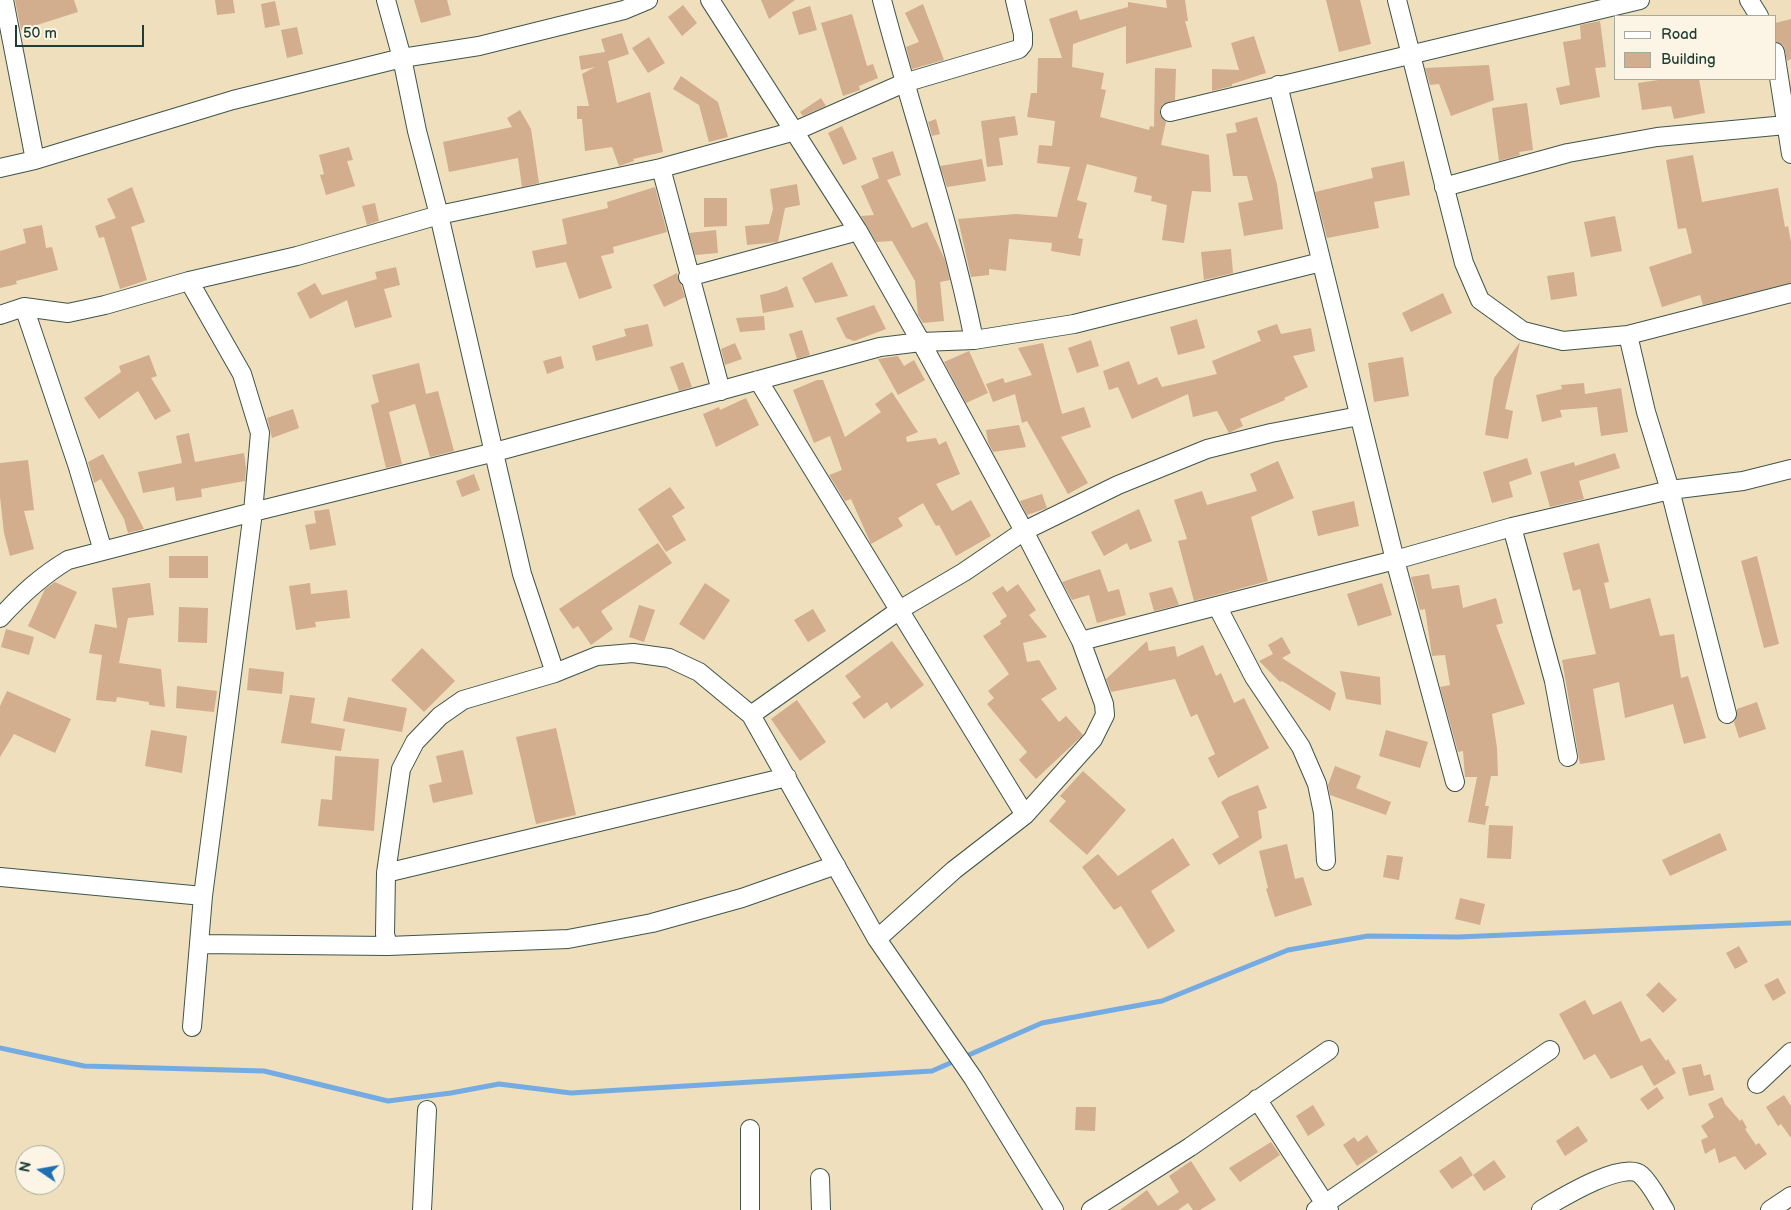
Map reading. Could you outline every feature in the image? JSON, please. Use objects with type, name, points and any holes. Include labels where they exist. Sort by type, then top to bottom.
[{"type":"street","points":[[4,0],[35,160]]},
{"type":"street","points":[[386,0],[402,58],[417,131],[440,214],[522,574],[555,673]]},
{"type":"street","points":[[0,168],[35,160],[233,100],[402,58],[488,43],[624,10],[648,0]]},
{"type":"street","points":[[710,0],[858,231],[921,342],[1024,531],[1081,641],[1104,704],[1104,720],[1093,739],[1025,815],[954,870],[877,938]]},
{"type":"street","points":[[882,0],[904,83],[961,276],[974,340]]},
{"type":"street","points":[[0,316],[24,307],[68,313],[105,305],[189,281],[297,256],[440,214],[661,168],[795,131],[904,83],[1019,49],[1023,44],[1024,34],[1015,0]]},
{"type":"street","points":[[1397,0],[1409,55],[1464,264],[1480,300],[1523,331],[1562,340],[1628,335],[1791,293]]},
{"type":"street","points":[[1170,112],[1640,0]]},
{"type":"street","points":[[1749,0],[1758,15]]},
{"type":"street","points":[[1776,59],[1791,154]]},
{"type":"street","points":[[1278,85],[1395,560],[1456,782]]},
{"type":"street","points":[[1444,187],[1568,153],[1657,137],[1786,125]]},
{"type":"street","points":[[661,168],[688,277],[721,391]]},
{"type":"street","points":[[688,277],[858,231]]},
{"type":"street","points":[[0,618],[18,598],[46,573],[68,560],[495,452],[880,347],[921,342],[974,340],[1074,324],[1321,262]]},
{"type":"street","points":[[189,281],[242,374],[260,433],[253,512],[203,896],[192,1027]]},
{"type":"street","points":[[24,307],[78,464],[103,551]]},
{"type":"street","points":[[1628,335],[1646,412],[1670,490],[1727,714]]},
{"type":"street","points":[[758,380],[901,609],[1025,815]]},
{"type":"street","points":[[751,716],[901,609],[964,572],[1024,531],[1118,485],[1207,449],[1271,433],[1359,416]]},
{"type":"street","points":[[1081,641],[1395,560],[1512,527],[1670,490],[1743,481],[1791,469]]},
{"type":"street","points":[[1512,527],[1554,681],[1568,757]]},
{"type":"street","points":[[1217,606],[1254,677],[1305,754],[1319,794],[1323,813],[1326,861]]},
{"type":"street","points":[[388,946],[385,934],[386,873],[401,770],[415,742],[440,716],[463,700],[555,673],[597,656],[633,653],[669,658],[698,672],[751,716],[877,938],[973,1078],[1054,1210]]},
{"type":"street","points":[[386,873],[787,777]]},
{"type":"street","points":[[199,944],[388,946],[568,939],[652,923],[742,898],[836,865]]},
{"type":"street","points":[[0,877],[203,896]]},
{"type":"street","points":[[1091,1210],[1190,1147],[1329,1050]]},
{"type":"street","points":[[1257,1099],[1324,1208],[1550,1050]]},
{"type":"street","points":[[1757,1084],[1791,1052]]},
{"type":"street","points":[[422,1210],[428,1110]]},
{"type":"street","points":[[750,1128],[750,1210]]},
{"type":"street","points":[[1541,1210],[1570,1193],[1617,1172],[1629,1170],[1640,1173],[1666,1210]]},
{"type":"street","points":[[820,1178],[821,1210]]},
{"type":"street","points":[[1770,1210],[1791,1196]]},
{"type":"building","points":[[15,0],[74,0],[78,12],[21,30]]},
{"type":"building","points":[[215,0],[233,0],[235,13],[217,15]]},
{"type":"building","points":[[414,0],[447,0],[451,15],[421,23]]},
{"type":"building","points":[[761,0],[795,0],[769,19]]},
{"type":"building","points":[[1166,0],[1185,0],[1188,21],[1185,21],[1192,47],[1126,64],[1126,26],[1073,44],[1072,67],[1104,73],[1101,89],[1106,90],[1100,117],[1149,130],[1150,126],[1154,127],[1155,68],[1176,69],[1175,100],[1163,104],[1160,109],[1160,115],[1166,122],[1161,145],[1209,155],[1211,192],[1192,191],[1184,243],[1162,240],[1167,205],[1151,201],[1152,196],[1134,192],[1137,177],[1087,164],[1077,200],[1087,203],[1078,238],[1083,239],[1080,256],[1051,251],[1052,243],[1009,239],[1006,271],[989,269],[989,275],[971,277],[958,219],[1015,214],[1057,217],[1070,167],[1037,163],[1039,145],[1052,146],[1055,121],[1027,117],[1031,93],[1037,93],[1038,58],[1062,58],[1049,19],[1077,10],[1080,20],[1128,7],[1128,2],[1167,8]]},
{"type":"building","points":[[1326,0],[1360,0],[1371,44],[1339,52]]},
{"type":"building","points":[[275,1],[280,25],[265,28],[261,4]]},
{"type":"building","points":[[923,4],[944,60],[912,69],[906,47],[919,42],[905,13]]},
{"type":"building","points":[[683,5],[697,23],[682,36],[668,17]]},
{"type":"building","points":[[810,6],[817,30],[799,35],[792,12]]},
{"type":"building","points":[[852,14],[867,66],[873,64],[878,78],[859,86],[860,90],[843,96],[821,23]]},
{"type":"building","points":[[1791,19],[1791,59],[1787,61],[1784,46],[1776,42],[1776,23]]},
{"type":"building","points":[[1600,21],[1606,67],[1595,68],[1600,97],[1560,105],[1556,88],[1570,85],[1563,42],[1581,39],[1580,25]]},
{"type":"building","points":[[297,27],[303,54],[287,58],[281,30]]},
{"type":"building","points":[[622,33],[629,54],[608,61],[617,103],[650,92],[663,152],[633,159],[634,161],[619,166],[612,147],[585,151],[582,119],[577,119],[577,106],[589,106],[582,74],[595,67],[581,70],[579,56],[605,52],[601,39]]},
{"type":"building","points":[[1254,36],[1266,73],[1232,84],[1232,86],[1212,91],[1212,69],[1239,70],[1231,43]]},
{"type":"building","points":[[649,37],[665,63],[648,73],[632,48]]},
{"type":"building","points":[[1489,65],[1494,100],[1451,116],[1439,84],[1430,85],[1425,68]]},
{"type":"building","points":[[681,76],[718,102],[728,137],[709,142],[699,105],[673,89]]},
{"type":"building","points":[[1658,80],[1699,80],[1705,113],[1674,119],[1671,106],[1642,110],[1638,83]]},
{"type":"building","points":[[821,98],[826,106],[803,116],[800,112]]},
{"type":"building","points":[[1527,103],[1533,150],[1519,152],[1520,155],[1499,161],[1492,108]]},
{"type":"building","points":[[520,110],[531,129],[539,183],[522,187],[518,158],[449,172],[443,142],[512,127],[507,118]]},
{"type":"building","points":[[1015,116],[1018,135],[999,138],[1003,165],[987,167],[981,121]]},
{"type":"building","points":[[1257,117],[1277,184],[1283,229],[1244,236],[1238,203],[1253,200],[1247,176],[1233,176],[1226,134],[1237,132],[1235,123]]},
{"type":"building","points":[[936,119],[940,134],[932,136],[928,122]]},
{"type":"building","points":[[842,126],[857,159],[843,165],[828,133]]},
{"type":"building","points":[[349,147],[353,160],[347,161],[355,186],[326,195],[320,175],[324,174],[319,155]]},
{"type":"building","points":[[893,151],[901,175],[887,180],[912,228],[927,222],[945,260],[950,280],[940,282],[944,321],[923,323],[918,315],[915,281],[892,241],[876,242],[861,216],[874,215],[861,186],[879,178],[872,158]]},
{"type":"building","points":[[1693,155],[1702,202],[1778,188],[1785,227],[1788,226],[1791,242],[1791,283],[1703,305],[1700,295],[1662,307],[1649,267],[1692,253],[1686,228],[1678,229],[1666,160]]},
{"type":"building","points":[[982,159],[986,181],[947,187],[940,166]]},
{"type":"building","points":[[1404,161],[1410,195],[1374,202],[1379,228],[1327,238],[1315,192],[1373,178],[1371,168]]},
{"type":"building","points":[[797,184],[800,205],[785,208],[778,242],[747,245],[745,226],[769,224],[773,209],[770,189]]},
{"type":"building","points":[[132,187],[145,222],[131,227],[147,280],[120,289],[104,237],[99,238],[95,226],[116,218],[107,199]]},
{"type":"building","points":[[655,187],[667,232],[613,247],[614,253],[601,256],[612,288],[579,299],[566,262],[536,268],[532,251],[567,244],[562,219],[608,208],[607,202]]},
{"type":"building","points":[[704,198],[727,198],[727,226],[704,227]]},
{"type":"building","points":[[375,203],[379,221],[367,225],[362,206]]},
{"type":"building","points":[[1615,216],[1622,251],[1591,257],[1584,222]]},
{"type":"building","points":[[42,225],[46,248],[52,247],[58,270],[16,281],[17,284],[0,288],[0,251],[26,243],[23,229]]},
{"type":"building","points":[[716,230],[718,253],[695,255],[689,233]]},
{"type":"building","points":[[1231,249],[1233,273],[1204,280],[1201,252]]},
{"type":"building","points":[[832,262],[848,296],[815,303],[802,278]]},
{"type":"building","points":[[396,267],[400,285],[384,289],[392,317],[355,328],[347,300],[310,319],[297,293],[315,283],[322,295],[377,279],[375,272]]},
{"type":"building","points":[[1574,272],[1577,296],[1551,300],[1547,276]]},
{"type":"building","points":[[677,273],[685,297],[664,307],[653,285]]},
{"type":"building","points":[[787,286],[794,307],[763,313],[760,295],[777,291]]},
{"type":"building","points":[[1443,293],[1452,313],[1411,332],[1402,313]]},
{"type":"building","points":[[874,305],[886,329],[854,341],[846,338],[836,318]]},
{"type":"building","points":[[764,316],[765,330],[740,332],[736,318]]},
{"type":"building","points":[[1197,319],[1205,348],[1178,355],[1170,327]]},
{"type":"building","points":[[648,324],[653,346],[596,361],[592,346],[626,336],[624,329]]},
{"type":"building","points":[[1277,324],[1281,334],[1311,328],[1315,351],[1293,356],[1308,387],[1284,398],[1285,400],[1240,419],[1243,426],[1229,433],[1217,411],[1193,417],[1188,394],[1132,419],[1118,387],[1109,390],[1103,371],[1129,361],[1138,385],[1157,377],[1162,387],[1217,374],[1212,361],[1261,341],[1257,331]]},
{"type":"building","points":[[802,330],[810,355],[797,359],[789,334]]},
{"type":"building","points":[[1091,340],[1099,366],[1077,373],[1068,348]]},
{"type":"building","points":[[1520,342],[1505,409],[1513,411],[1508,439],[1485,435],[1494,378]]},
{"type":"building","points":[[735,343],[742,359],[725,365],[721,349]]},
{"type":"building","points":[[1043,343],[1062,414],[1084,407],[1091,427],[1061,437],[1088,483],[1068,494],[1027,421],[1022,423],[1015,394],[993,402],[986,384],[1003,378],[1005,383],[1032,375],[1018,348]]},
{"type":"building","points":[[969,351],[988,393],[966,403],[944,362]]},
{"type":"building","points":[[149,355],[157,376],[151,378],[171,411],[155,420],[138,391],[99,419],[84,398],[121,372],[119,366]]},
{"type":"building","points":[[561,356],[564,368],[547,374],[543,361]]},
{"type":"building","points":[[898,356],[904,366],[914,360],[925,380],[898,395],[878,359]]},
{"type":"building","points":[[1403,357],[1409,396],[1374,402],[1368,363]]},
{"type":"building","points":[[683,362],[692,387],[679,391],[670,367]]},
{"type":"building","points":[[419,363],[426,394],[438,391],[454,451],[430,457],[415,404],[389,412],[402,464],[386,468],[371,405],[379,402],[372,375]]},
{"type":"building","points":[[817,380],[823,380],[845,437],[881,412],[875,404],[892,392],[918,432],[906,437],[907,442],[936,438],[939,445],[946,441],[960,474],[936,484],[952,511],[971,500],[991,536],[956,556],[939,525],[936,526],[923,503],[898,518],[903,526],[871,544],[851,499],[845,501],[829,475],[842,470],[830,436],[814,443],[793,390]]},
{"type":"building","points":[[1584,383],[1585,394],[1621,388],[1628,432],[1601,436],[1597,407],[1560,410],[1562,417],[1542,422],[1536,395],[1562,389],[1561,385]]},
{"type":"building","points":[[746,398],[759,425],[716,447],[703,414],[719,407],[720,410]]},
{"type":"building","points":[[293,409],[299,428],[272,438],[267,418]]},
{"type":"building","points":[[1019,425],[1026,447],[993,452],[988,442],[986,430]]},
{"type":"building","points":[[189,433],[195,462],[244,453],[245,481],[201,489],[202,497],[176,501],[174,487],[143,493],[138,472],[182,463],[176,436]]},
{"type":"building","points":[[1615,453],[1620,468],[1579,481],[1584,499],[1550,507],[1540,472],[1574,462],[1575,466]]},
{"type":"building","points":[[103,454],[144,529],[128,533],[124,519],[101,479],[94,483],[88,462]]},
{"type":"building","points":[[1527,458],[1532,474],[1509,482],[1513,497],[1492,503],[1483,472]]},
{"type":"building","points":[[28,460],[34,510],[24,511],[34,549],[10,556],[4,533],[0,497],[0,463]]},
{"type":"building","points":[[1278,461],[1294,498],[1251,517],[1268,581],[1194,601],[1178,541],[1187,539],[1174,500],[1202,491],[1207,505],[1257,491],[1250,474]]},
{"type":"building","points":[[474,474],[480,490],[462,497],[456,481]]},
{"type":"building","points":[[670,487],[685,508],[672,516],[686,540],[666,552],[638,509]]},
{"type":"building","points":[[1042,494],[1047,508],[1027,515],[1020,501]]},
{"type":"building","points":[[1354,501],[1359,526],[1318,536],[1312,511]]},
{"type":"building","points":[[329,509],[336,545],[310,550],[305,525],[316,523],[314,511]]},
{"type":"building","points":[[1139,509],[1152,541],[1130,550],[1127,543],[1104,556],[1091,532]]},
{"type":"building","points":[[658,543],[672,563],[601,611],[613,629],[591,645],[578,626],[573,629],[559,609]]},
{"type":"building","points":[[1599,543],[1609,582],[1604,583],[1610,609],[1650,598],[1660,636],[1674,634],[1681,678],[1688,676],[1706,738],[1684,744],[1673,704],[1625,718],[1619,682],[1593,689],[1605,760],[1580,764],[1562,660],[1596,654],[1580,589],[1573,591],[1563,553]]},
{"type":"building","points":[[169,556],[208,556],[208,578],[169,578]]},
{"type":"building","points":[[1757,556],[1779,644],[1764,648],[1741,561]]},
{"type":"building","points":[[1100,569],[1108,592],[1119,589],[1126,615],[1097,623],[1089,595],[1072,600],[1062,582]]},
{"type":"building","points":[[1429,574],[1432,589],[1459,585],[1463,608],[1496,598],[1503,623],[1496,625],[1525,704],[1492,714],[1497,748],[1498,776],[1491,776],[1485,806],[1489,806],[1485,825],[1468,822],[1477,777],[1465,777],[1463,751],[1458,752],[1440,687],[1450,685],[1445,655],[1432,656],[1425,609],[1420,610],[1411,577]]},
{"type":"building","points":[[55,582],[77,592],[55,639],[28,626],[45,589]]},
{"type":"building","points":[[150,583],[154,615],[128,618],[119,663],[161,669],[165,707],[149,705],[149,702],[117,697],[116,702],[96,700],[102,655],[89,653],[95,624],[117,628],[112,588]]},
{"type":"building","points":[[310,583],[311,594],[347,590],[350,618],[315,622],[316,627],[296,630],[289,586]]},
{"type":"building","points":[[705,583],[730,600],[704,640],[679,624]]},
{"type":"building","points":[[1382,583],[1392,615],[1358,626],[1347,594]]},
{"type":"building","points":[[1018,584],[1036,610],[1029,615],[1047,637],[1023,643],[1027,662],[1039,660],[1057,689],[1041,699],[1059,722],[1066,716],[1083,735],[1036,779],[1019,760],[1027,752],[987,704],[994,698],[988,691],[1009,674],[983,636],[1001,624],[1000,621],[1007,616],[992,593],[1003,586],[1007,592]]},
{"type":"building","points":[[1172,587],[1179,605],[1154,611],[1149,593]]},
{"type":"building","points":[[639,605],[655,610],[644,642],[629,637]]},
{"type":"building","points":[[179,607],[208,608],[207,643],[178,642]]},
{"type":"building","points":[[813,609],[826,631],[808,642],[794,620]]},
{"type":"building","points":[[6,629],[34,637],[29,655],[1,647]]},
{"type":"building","points":[[1282,637],[1291,653],[1282,658],[1336,693],[1330,711],[1282,681],[1280,682],[1259,661],[1273,654],[1268,645]]},
{"type":"building","points":[[892,641],[924,685],[891,709],[887,702],[864,719],[852,703],[861,697],[845,676]]},
{"type":"building","points":[[1147,641],[1149,651],[1175,646],[1177,657],[1203,645],[1216,676],[1221,673],[1234,703],[1244,698],[1269,748],[1218,778],[1208,758],[1215,754],[1197,714],[1191,717],[1175,679],[1111,692],[1106,679]]},
{"type":"building","points":[[422,648],[455,681],[424,712],[391,680]]},
{"type":"building","points":[[249,668],[284,672],[282,694],[247,690]]},
{"type":"building","points":[[1340,671],[1380,677],[1381,705],[1346,699]]},
{"type":"building","points":[[177,686],[217,691],[214,712],[176,708]]},
{"type":"building","points":[[7,691],[71,719],[55,753],[14,734],[0,757],[0,706]]},
{"type":"building","points":[[290,695],[315,698],[311,723],[345,729],[341,751],[281,743]]},
{"type":"building","points":[[348,697],[407,708],[402,732],[343,721]]},
{"type":"building","points":[[797,700],[826,742],[800,761],[771,719]]},
{"type":"building","points":[[1757,702],[1766,729],[1739,738],[1734,722],[1737,716],[1737,709]]},
{"type":"building","points":[[556,728],[576,815],[536,824],[516,737]]},
{"type":"building","points":[[151,730],[187,736],[182,773],[145,766]]},
{"type":"building","points":[[1386,730],[1428,742],[1420,768],[1379,756]]},
{"type":"building","points":[[463,750],[473,794],[433,803],[429,785],[442,782],[436,756]]},
{"type":"building","points":[[335,756],[379,759],[374,831],[318,826],[321,799],[332,800]]},
{"type":"building","points":[[1335,766],[1361,776],[1356,788],[1391,802],[1386,815],[1330,795],[1328,785]]},
{"type":"building","points":[[1083,771],[1126,810],[1087,855],[1049,821],[1066,801],[1060,796]]},
{"type":"building","points":[[1258,785],[1267,808],[1258,811],[1262,838],[1219,865],[1212,854],[1239,837],[1221,802],[1228,797]]},
{"type":"building","points":[[1489,825],[1513,826],[1511,859],[1487,858]]},
{"type":"building","points":[[1720,833],[1727,850],[1670,876],[1662,860]]},
{"type":"building","points":[[1173,838],[1190,865],[1151,891],[1175,931],[1148,949],[1121,906],[1114,910],[1082,867],[1098,854],[1118,876]]},
{"type":"building","points":[[1287,844],[1295,879],[1303,877],[1312,905],[1275,917],[1266,889],[1268,888],[1259,851]]},
{"type":"building","points":[[1387,855],[1403,857],[1399,880],[1383,877]]},
{"type":"building","points":[[1460,898],[1485,904],[1480,925],[1455,919]]},
{"type":"building","points":[[1739,946],[1748,962],[1735,969],[1726,953]]},
{"type":"building","points":[[1778,978],[1786,993],[1773,1001],[1764,985]]},
{"type":"building","points":[[1659,982],[1677,1000],[1663,1013],[1646,995]]},
{"type":"building","points":[[1585,1000],[1593,1015],[1621,1001],[1641,1042],[1650,1038],[1666,1061],[1668,1059],[1676,1073],[1654,1086],[1642,1065],[1611,1079],[1595,1054],[1584,1060],[1559,1014]]},
{"type":"building","points":[[1701,1064],[1704,1076],[1710,1074],[1714,1090],[1689,1096],[1682,1068]]},
{"type":"building","points":[[1657,1087],[1664,1098],[1648,1110],[1640,1099]]},
{"type":"building","points":[[1784,1095],[1791,1106],[1791,1138],[1781,1124],[1778,1126],[1766,1107]]},
{"type":"building","points":[[1722,1097],[1725,1104],[1740,1121],[1742,1119],[1747,1128],[1745,1129],[1756,1145],[1759,1143],[1767,1154],[1745,1170],[1735,1156],[1719,1163],[1715,1148],[1705,1154],[1701,1140],[1708,1137],[1701,1126],[1714,1117],[1708,1104]]},
{"type":"building","points":[[1313,1105],[1325,1125],[1308,1136],[1296,1116]]},
{"type":"building","points":[[1076,1107],[1096,1107],[1095,1131],[1075,1130]]},
{"type":"building","points":[[1578,1126],[1588,1141],[1565,1156],[1556,1141]]},
{"type":"building","points":[[1367,1135],[1378,1152],[1357,1166],[1343,1145],[1354,1137],[1358,1142]]},
{"type":"building","points":[[1271,1142],[1280,1155],[1240,1182],[1229,1168]]},
{"type":"building","points":[[1461,1156],[1473,1175],[1452,1189],[1439,1171]]},
{"type":"building","points":[[1494,1160],[1506,1177],[1484,1191],[1473,1175]]},
{"type":"building","points":[[1191,1161],[1216,1200],[1200,1210],[1193,1210],[1188,1203],[1178,1210],[1120,1210],[1147,1190],[1158,1206],[1179,1192],[1169,1176]]},
{"type":"waterway","points":[[0,1048],[84,1066],[264,1071],[388,1101],[451,1093],[499,1084],[571,1093],[932,1071],[1042,1023],[1162,1001],[1288,950],[1368,936],[1458,937],[1791,923]]}]
